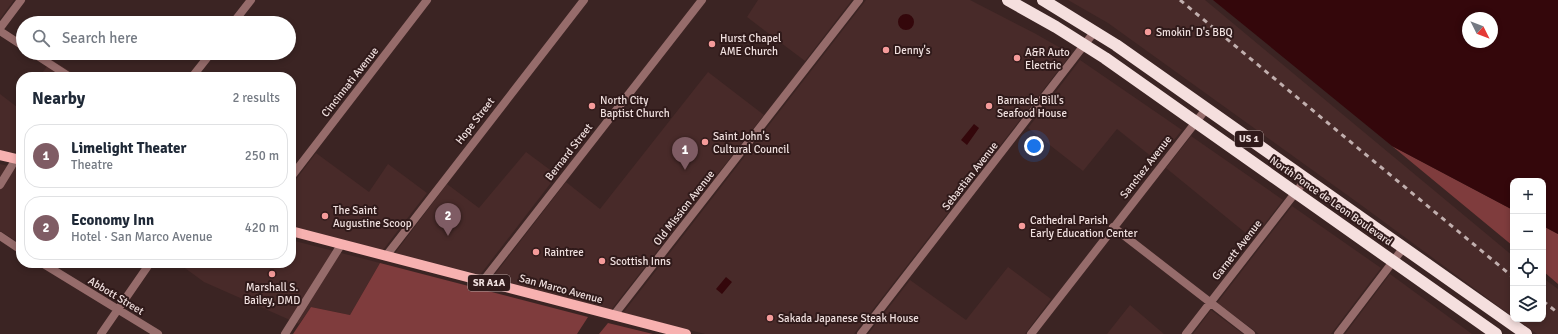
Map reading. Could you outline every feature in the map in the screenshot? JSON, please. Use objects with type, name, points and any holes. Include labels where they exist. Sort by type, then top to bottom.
[{"type":"highway","name":"North Ponce de Leon Boulevard","points":[[1008,0],[1085,45],[1496,334]]},
{"type":"highway","name":"North Ponce de Leon Boulevard","points":[[1043,0],[1095,31],[1526,334]]},
{"type":"main road","points":[[0,155],[16,159]]},
{"type":"main road","name":"San Marco Avenue","points":[[296,232],[686,334]]},
{"type":"street","points":[[16,41],[0,30],[21,0]]},
{"type":"street","points":[[238,16],[251,0]]},
{"type":"street","name":"Cincinnati Avenue","points":[[296,170],[427,0]]},
{"type":"street","name":"Hope Street","points":[[386,256],[584,0]]},
{"type":"street","name":"Bernard Street","points":[[483,281],[702,0]]},
{"type":"street","name":"Old Mission Avenue","points":[[614,315],[859,0]]},
{"type":"street","name":"Sebastian Avenue","points":[[861,334],[1095,31]]},
{"type":"street","points":[[44,60],[62,72]]},
{"type":"street","points":[[196,72],[205,60]]},
{"type":"street","name":"Sanchez Avenue","points":[[1031,334],[1112,227],[1206,108]]},
{"type":"street","points":[[0,185],[16,164]]},
{"type":"street","name":"Garnett Avenue","points":[[1186,334],[1306,179]]},
{"type":"street","points":[[1112,227],[1251,334]]},
{"type":"street","points":[[0,236],[16,247]]},
{"type":"street","points":[[285,334],[341,245]]},
{"type":"street","points":[[1338,334],[1404,247]]},
{"type":"street","name":"Abbott Street","points":[[50,268],[158,334]]},
{"type":"street","points":[[102,334],[147,268]]},
{"type":"shaded area","points":[[0,0],[14,0],[0,19]]},
{"type":"shaded area","points":[[758,0],[852,0],[805,61],[747,17]]},
{"type":"shaded area","points":[[866,0],[970,0],[1071,54],[854,334],[705,334],[623,313]]},
{"type":"shaded area","points":[[1068,0],[1205,0],[1510,254],[1510,315],[1361,205],[1108,23]]},
{"type":"shaded area","points":[[1213,0],[1558,0],[1558,234],[1546,228],[1546,178],[1510,178],[1510,208],[1392,146]]},
{"type":"shaded area","points":[[906,14],[913,19],[914,22],[909,29],[906,30],[899,25],[898,22],[903,15]]},
{"type":"shaded area","points":[[52,60],[71,72],[43,72]]},
{"type":"shaded area","points":[[1080,60],[1182,130],[1157,161],[1117,129],[1083,171],[1028,128]]},
{"type":"shaded area","points":[[708,72],[764,115],[611,310],[492,278],[566,182],[600,209]]},
{"type":"shaded area","points":[[0,94],[16,106],[16,152],[0,150]]},
{"type":"shaded area","points":[[974,124],[979,128],[967,145],[961,140]]},
{"type":"shaded area","points":[[1191,136],[1283,200],[1253,239],[1166,168]]},
{"type":"shaded area","points":[[1392,146],[1510,208],[1510,244]]},
{"type":"shaded area","points":[[526,152],[557,175],[480,275],[395,253],[447,184],[479,208]]},
{"type":"shaded area","points":[[316,153],[369,192],[388,164],[427,193],[383,250],[296,227],[296,179]]},
{"type":"shaded area","points":[[0,164],[16,168],[16,241],[0,231]]},
{"type":"shaded area","points":[[1292,206],[1381,268],[1331,334],[1259,334],[1217,303]]},
{"type":"shaded area","points":[[1546,228],[1558,234],[1558,284],[1546,274]]},
{"type":"shaded area","points":[[296,241],[380,263],[350,315],[311,307],[299,324],[204,282],[185,268],[296,268]]},
{"type":"shaded area","points":[[380,263],[588,317],[577,334],[293,334],[311,307],[350,315]]},
{"type":"shaded area","points":[[1008,267],[1051,299],[1025,334],[868,334],[910,280],[966,320]]},
{"type":"shaded area","points":[[1390,274],[1472,334],[1345,334]]},
{"type":"shaded area","points":[[726,277],[732,282],[722,294],[716,289]]},
{"type":"shaded area","points":[[1546,280],[1558,289],[1558,334],[1537,334],[1520,322],[1546,322]]},
{"type":"shaded area","points":[[1130,305],[1164,334],[1107,334]]},
{"type":"shaded area","points":[[1211,310],[1243,334],[1193,334]]},
{"type":"shaded area","points":[[608,323],[653,334],[599,334]]},
{"type":"railway","points":[[1180,0],[1510,275]]},
{"type":"railway","points":[[1546,303],[1558,313]]},
{"type":"place","name":"Smokin' D's BBQ","points":[[1148,32]]},
{"type":"place","name":"Hurst Chapel AME Church","points":[[712,44]]},
{"type":"place","name":"Denny's","points":[[886,50]]},
{"type":"place","name":"A&R Auto Electric","points":[[1017,58]]},
{"type":"place","name":"North City Baptist Church","points":[[592,106]]},
{"type":"place","name":"Barnacle Bill's Seafood House","points":[[989,106]]},
{"type":"place","name":"Saint John's Cultural Council","points":[[705,142]]},
{"type":"place","name":"Limelight Theater","points":[[685,170]]},
{"type":"place","name":"The Saint Augustine Scoop","points":[[325,216]]},
{"type":"place","name":"Cathedral Parish Early Education Center","points":[[1022,226]]},
{"type":"place","name":"Economy Inn","points":[[448,236]]},
{"type":"place","name":"Raintree","points":[[536,252]]},
{"type":"place","name":"Scottish Inns","points":[[602,261]]},
{"type":"place","name":"Marshall S. Bailey, DMD","points":[[272,274]]},
{"type":"place","name":"Sakada Japanese Steak House","points":[[770,318]]}]
